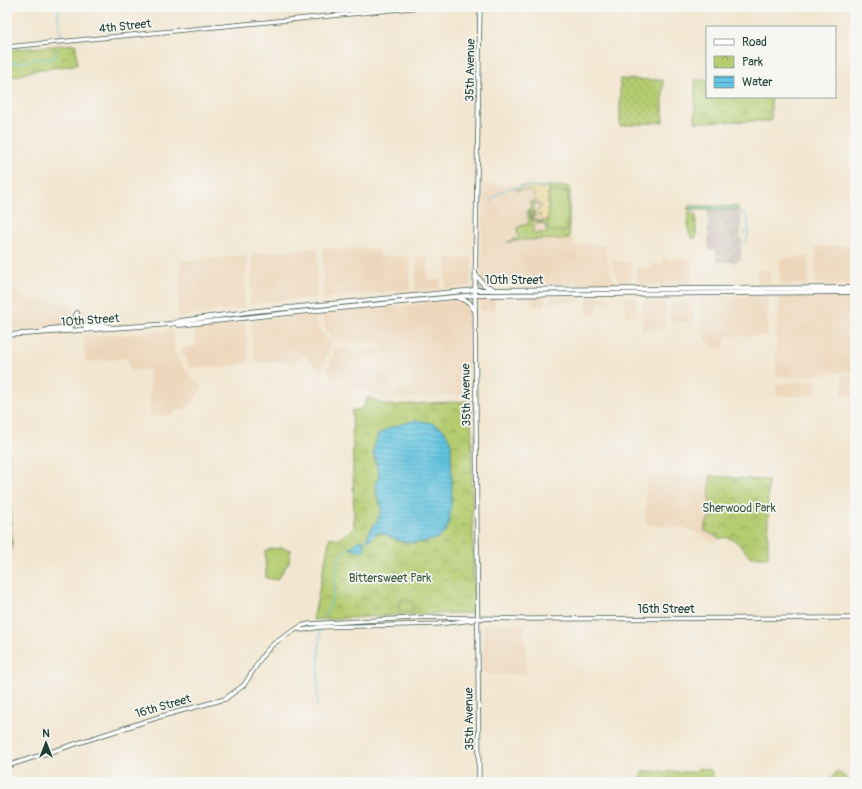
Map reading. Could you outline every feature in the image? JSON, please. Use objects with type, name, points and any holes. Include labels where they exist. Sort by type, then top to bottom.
[{"type":"main road","name":"4th Street","points":[[7,47],[422,7]]},
{"type":"main road","name":"35th Avenue","points":[[479,782],[475,293],[480,7]]},
{"type":"main road","points":[[476,274],[484,285],[501,290]]},
{"type":"main road","points":[[547,292],[566,290],[634,289],[855,288]]},
{"type":"main road","points":[[616,294],[618,292],[634,289]]},
{"type":"main road","points":[[640,293],[642,290],[658,289]]},
{"type":"main road","name":"10th Street","points":[[7,335],[41,334],[175,323],[180,321],[248,312],[501,290],[616,294],[855,292]]},
{"type":"main road","name":"10th Street","points":[[175,323],[180,325],[452,297],[475,293],[527,294],[547,292]]},
{"type":"main road","points":[[452,297],[466,300],[475,311]]},
{"type":"main road","points":[[41,334],[49,329],[71,327],[77,315],[85,326],[103,325],[114,328]]},
{"type":"main road","name":"16th Street","points":[[7,766],[162,716],[225,699],[244,685],[268,649],[285,634],[298,629],[300,626],[313,623],[430,617],[478,619],[855,618]]},
{"type":"main road","name":"16th Street","points":[[298,629],[438,624],[478,619]]},
{"type":"shaded area","points":[[483,185],[570,187],[569,239],[574,239],[574,244],[604,245],[609,269],[617,285],[485,283],[481,273]]},
{"type":"shaded area","points":[[708,210],[741,210],[741,260],[738,262],[717,262],[716,250],[708,250]]},
{"type":"shaded area","points":[[848,244],[855,244],[855,285],[816,285],[816,246],[848,246]]},
{"type":"shaded area","points":[[318,248],[316,297],[250,304],[253,254]]},
{"type":"shaded area","points":[[323,248],[377,250],[380,251],[380,256],[410,257],[410,290],[323,298]]},
{"type":"shaded area","points":[[247,255],[244,308],[180,317],[178,315],[181,261]]},
{"type":"shaded area","points":[[416,257],[428,257],[427,280],[440,280],[440,288],[437,290],[415,290]]},
{"type":"shaded area","points":[[809,257],[808,284],[780,285],[780,258]]},
{"type":"shaded area","points":[[446,258],[470,258],[472,260],[470,286],[446,288]]},
{"type":"shaded area","points":[[691,259],[691,285],[636,286],[636,269],[650,268],[650,264],[663,265],[664,260]]},
{"type":"shaded area","points":[[611,261],[632,262],[631,286],[622,285],[617,278]]},
{"type":"shaded area","points":[[757,270],[770,270],[770,284],[757,284]]},
{"type":"shaded area","points":[[14,291],[33,300],[71,302],[73,304],[73,319],[71,324],[65,326],[7,329],[7,296]]},
{"type":"shaded area","points":[[542,296],[545,298],[545,306],[532,305],[532,297]]},
{"type":"shaded area","points":[[550,296],[581,296],[581,303],[551,303]]},
{"type":"shaded area","points":[[768,296],[767,335],[725,336],[724,349],[712,346],[705,339],[701,329],[701,300],[704,297]]},
{"type":"shaded area","points":[[781,296],[855,297],[855,371],[795,377],[776,376],[776,345],[779,298]]},
{"type":"shaded area","points":[[589,297],[606,297],[608,298],[609,302],[598,302],[597,314],[586,314],[587,299]]},
{"type":"shaded area","points":[[625,297],[636,297],[637,316],[625,316]]},
{"type":"shaded area","points":[[482,298],[495,298],[495,310],[480,310],[480,301]]},
{"type":"shaded area","points":[[461,300],[468,304],[470,309],[469,394],[389,399],[382,398],[341,379],[331,379],[327,369],[336,349],[360,350],[383,348],[383,344],[346,343],[335,339],[326,329],[322,319],[323,313],[377,308],[382,310],[390,307]]},
{"type":"shaded area","points":[[671,300],[694,302],[694,321],[670,323]]},
{"type":"shaded area","points":[[643,301],[665,301],[665,329],[642,330]]},
{"type":"shaded area","points":[[314,315],[322,334],[332,343],[322,369],[319,369],[302,354],[294,364],[283,361],[255,362],[251,324],[255,320]]},
{"type":"shaded area","points":[[245,323],[249,363],[221,368],[210,366],[190,368],[181,349],[196,346],[195,329]]},
{"type":"shaded area","points":[[172,331],[175,352],[180,363],[191,377],[203,387],[191,404],[183,411],[175,410],[171,415],[150,416],[150,369],[130,371],[128,358],[85,362],[84,337]]},
{"type":"shaded area","points":[[842,376],[855,376],[855,396],[842,395]]},
{"type":"shaded area","points":[[817,380],[816,396],[776,396],[777,384]]},
{"type":"shaded area","points":[[646,476],[710,476],[709,518],[705,526],[705,531],[719,539],[713,543],[702,535],[684,528],[646,525]]},
{"type":"shaded area","points":[[487,624],[525,624],[526,674],[483,674],[483,626]]},
{"type":"green space","points":[[73,44],[76,45],[77,65],[35,70],[7,79],[7,50]]},
{"type":"green space","points":[[620,79],[663,80],[663,122],[620,126]]},
{"type":"green space","points":[[695,80],[706,80],[706,98],[771,98],[771,121],[695,122]]},
{"type":"green space","points":[[548,186],[570,187],[569,239],[507,242],[519,238],[517,230],[519,226],[529,224],[527,210],[531,208],[529,202],[534,201],[533,221],[530,211],[528,211],[534,224],[533,233],[547,232],[545,224],[536,223],[548,220]]},
{"type":"green space","points":[[549,192],[568,192],[567,231],[548,231]]},
{"type":"green space","points":[[690,206],[738,207],[738,210],[688,210],[688,207]]},
{"type":"green space","points":[[688,213],[696,215],[696,238],[691,238],[688,230]]},
{"type":"green space","name":"Bittersweet Park","points":[[368,397],[382,404],[391,405],[471,401],[474,613],[418,614],[313,620],[330,537],[339,539],[354,528],[352,410],[362,409]],"holes":[[[373,452],[450,520],[443,534],[439,537],[422,542],[400,542],[384,534],[374,534],[373,527],[381,515],[381,510],[375,491],[375,485],[379,474]]]},
{"type":"green space","points":[[7,411],[12,540],[12,550],[7,550]]},
{"type":"green space","name":"Sherwood Park","points":[[710,476],[768,480],[768,557],[750,557],[737,542],[729,538],[719,539],[705,531],[704,529],[709,518]]},
{"type":"green space","points":[[282,548],[291,550],[289,562],[277,580],[266,578],[265,552],[270,549]]},
{"type":"green space","points":[[399,601],[412,601],[413,611],[399,611]]},
{"type":"green space","points":[[699,768],[711,770],[713,782],[641,782],[642,771],[694,772]]},
{"type":"green space","points":[[837,771],[852,782],[829,782]]},
{"type":"sand","points":[[519,186],[548,187],[548,220],[536,222],[534,218],[541,221],[540,214],[534,217],[534,213],[540,209],[540,203],[536,205],[535,197],[530,190],[516,190]]},
{"type":"water","points":[[416,420],[428,422],[442,428],[449,437],[451,444],[451,502],[448,524],[445,532],[436,539],[423,542],[398,541],[394,538],[379,533],[375,534],[371,540],[368,540],[369,532],[378,519],[381,511],[381,505],[375,486],[379,475],[373,452],[378,434],[391,427]]},
{"type":"water","points":[[361,539],[364,541],[364,551],[357,551],[349,548]]},
{"type":"waterway","points":[[60,7],[58,14],[61,36]]},
{"type":"waterway","points":[[7,61],[21,63],[33,59],[54,59],[58,50]]},
{"type":"waterway","points":[[492,200],[497,195],[511,188],[548,187]]},
{"type":"waterway","points":[[692,210],[693,208],[735,208]]},
{"type":"waterway","points":[[741,242],[746,241],[749,230],[747,218],[743,212]]},
{"type":"waterway","points":[[744,234],[747,230]]},
{"type":"waterway","points":[[364,541],[368,539]]},
{"type":"waterway","points":[[324,619],[332,599],[339,557],[341,553],[349,548]]},
{"type":"waterway","points":[[317,706],[320,630]]}]
